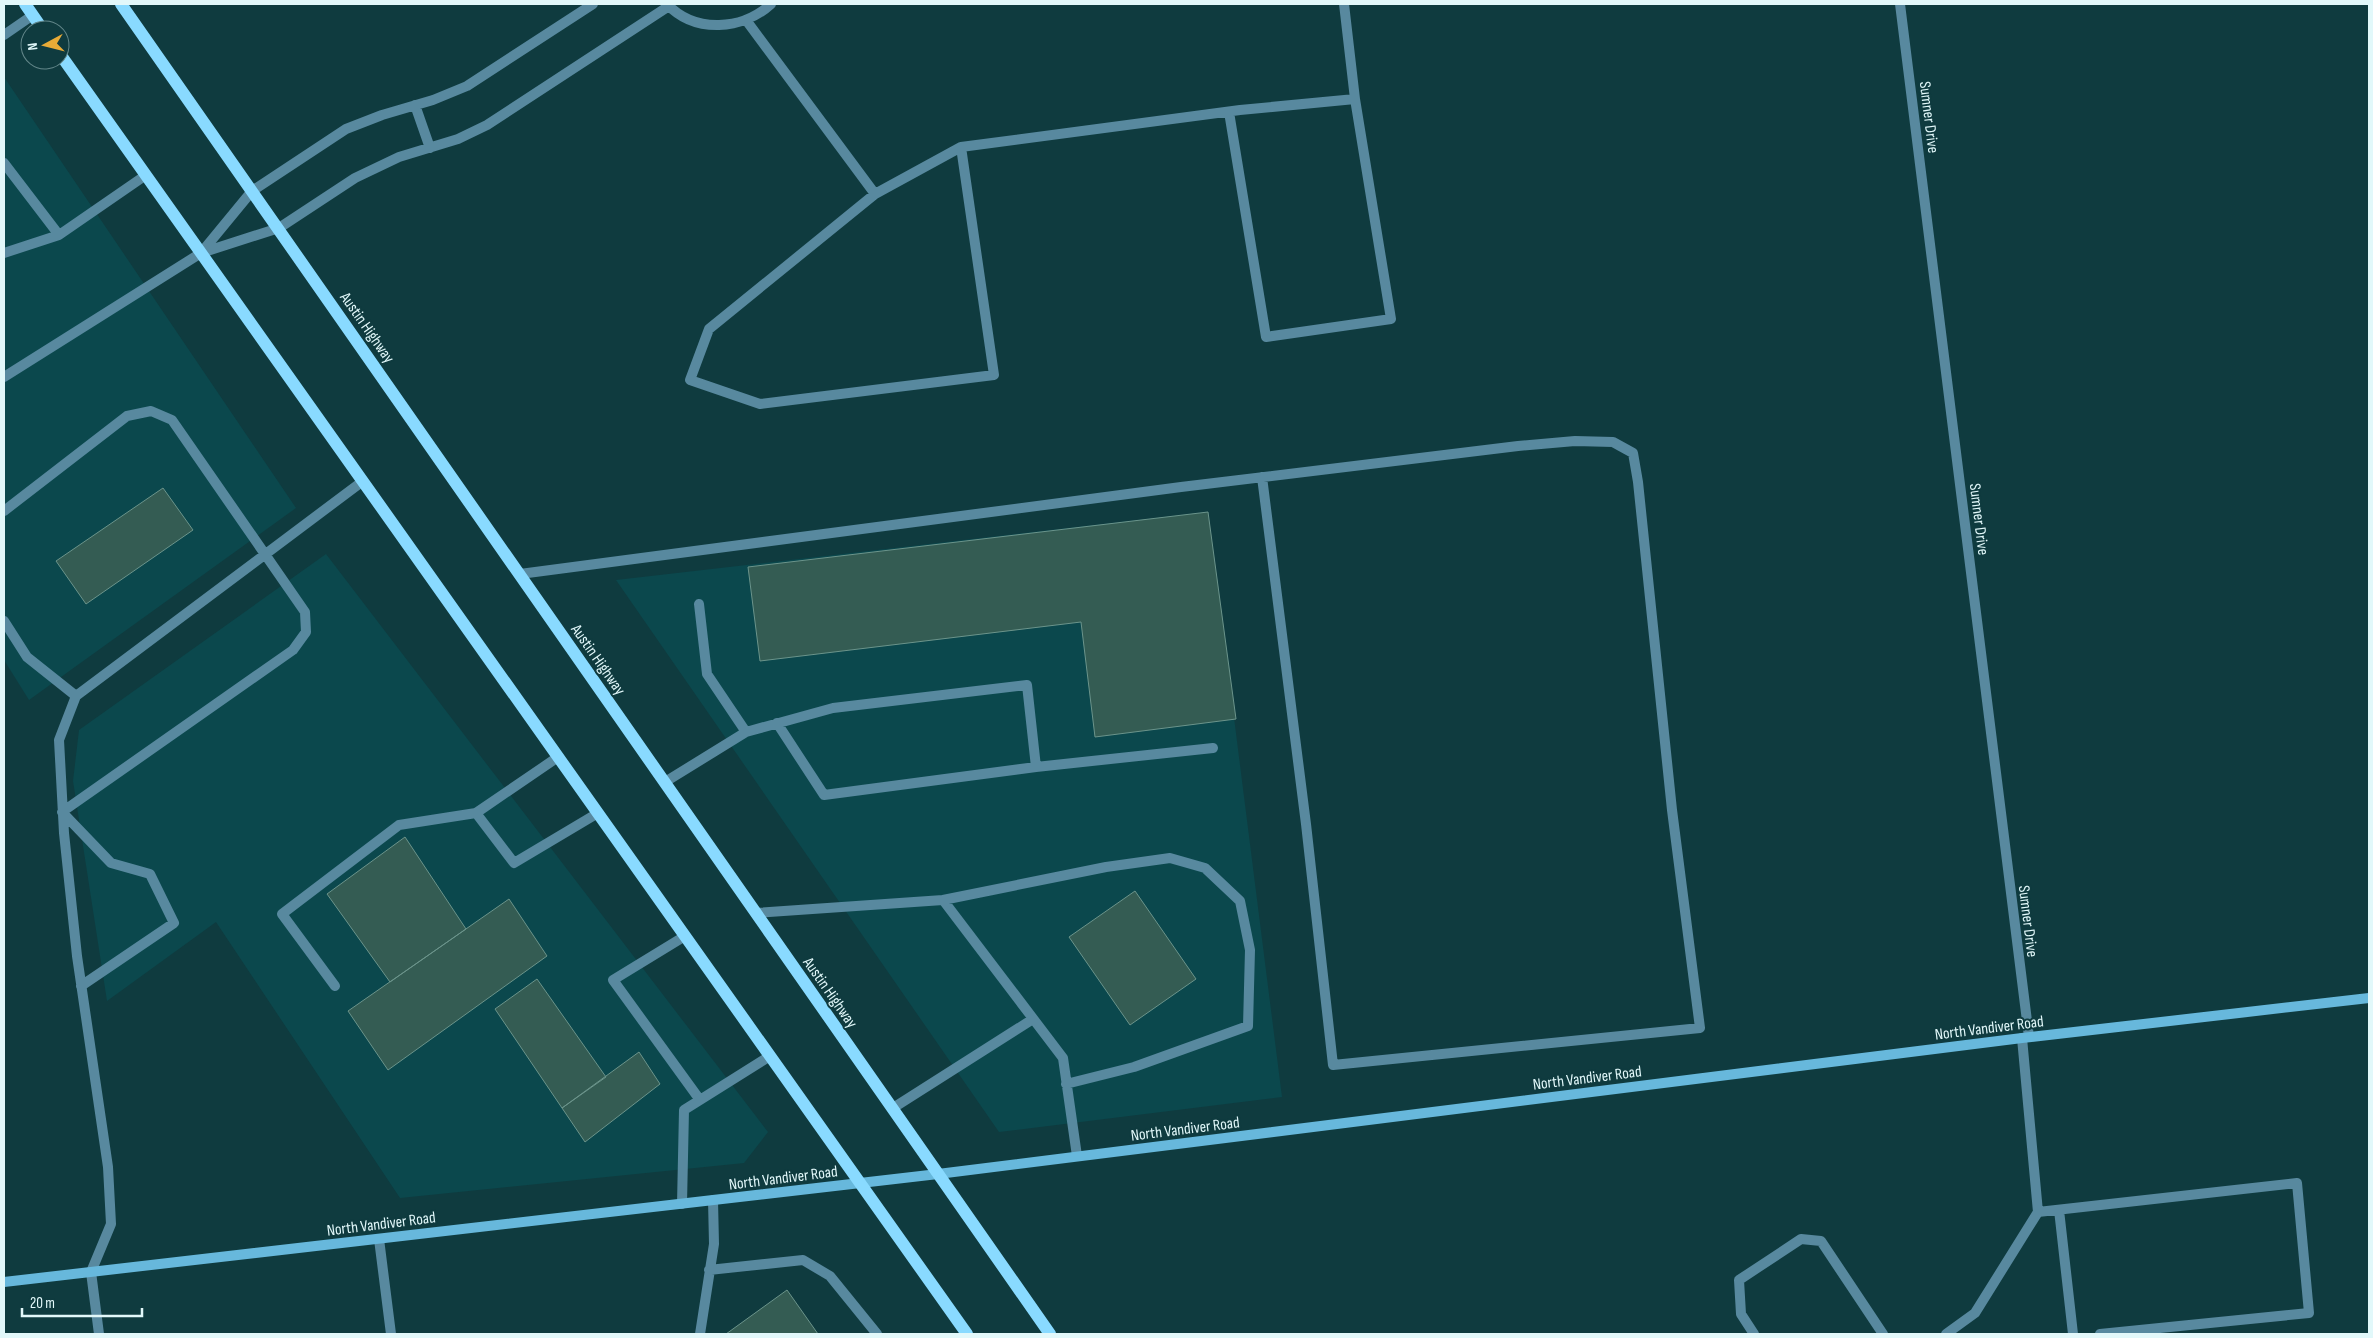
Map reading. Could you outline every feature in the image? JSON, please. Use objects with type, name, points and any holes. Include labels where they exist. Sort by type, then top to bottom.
[{"type":"main road","points":[[25,4],[36,20]]},
{"type":"main road","name":"Austin Highway","points":[[121,4],[1050,1334]]},
{"type":"main road","points":[[70,68],[967,1334]]},
{"type":"street","points":[[200,252],[252,191],[346,129],[467,86],[592,4]]},
{"type":"street","points":[[4,377],[200,252],[279,228],[355,178],[399,157],[458,139],[487,125],[668,5],[693,21],[720,26],[746,20],[771,4]]},
{"type":"street","points":[[1229,112],[1266,336],[1391,319],[1360,122],[1354,99],[1344,4]]},
{"type":"street","name":"Sumner Drive","points":[[1900,4],[2025,1038],[2038,1212]]},
{"type":"street","points":[[4,35],[33,15]]},
{"type":"street","points":[[746,20],[874,194]]},
{"type":"street","points":[[961,147],[994,375],[760,404],[690,380],[709,329],[874,194],[961,147],[1229,112],[1354,99]]},
{"type":"street","points":[[415,105],[430,148]]},
{"type":"street","points":[[4,162],[59,236]]},
{"type":"street","points":[[4,253],[59,236],[146,175]]},
{"type":"street","points":[[4,511],[126,416],[151,411],[172,420],[264,556],[305,612],[306,632],[293,650],[62,812]]},
{"type":"street","points":[[520,574],[1262,477],[1518,446],[1575,441],[1613,442],[1633,453],[1672,810],[1700,1028],[1333,1066],[1306,824],[1262,477]]},
{"type":"street","points":[[99,1334],[91,1272],[111,1224],[108,1167],[81,986],[62,812],[59,740],[76,696],[363,481]]},
{"type":"street","points":[[699,604],[707,674],[746,732]]},
{"type":"street","points":[[4,621],[27,657],[76,696]]},
{"type":"street","points":[[665,782],[746,732],[777,723],[833,708],[1027,684],[1036,767]]},
{"type":"street","points":[[777,723],[824,795],[1036,767],[1213,748]]},
{"type":"street","points":[[335,986],[282,914],[399,825],[476,813],[558,757]]},
{"type":"street","points":[[62,812],[112,864],[150,874],[174,924],[81,986]]},
{"type":"street","points":[[476,813],[514,863],[598,813]]},
{"type":"street","points":[[756,913],[942,900],[1106,867],[1170,858],[1205,868],[1240,901],[1250,950],[1248,1026],[1134,1067],[1066,1084]]},
{"type":"street","points":[[942,900],[1063,1058],[1077,1156]]},
{"type":"street","points":[[685,936],[613,980],[700,1100]]},
{"type":"street","name":"North Vandiver Road","points":[[4,1282],[938,1174],[2025,1038],[2369,998]]},
{"type":"street","points":[[893,1108],[1033,1019]]},
{"type":"street","points":[[682,1204],[684,1110],[770,1056]]},
{"type":"street","points":[[1946,1334],[1975,1314],[2038,1212],[2297,1183],[2310,1313],[2100,1334]]},
{"type":"street","points":[[700,1334],[714,1244],[712,1200]]},
{"type":"street","points":[[2059,1210],[2073,1334]]},
{"type":"street","points":[[379,1239],[391,1334]]},
{"type":"street","points":[[1754,1334],[1740,1314],[1739,1280],[1801,1239],[1821,1241],[1883,1334]]},
{"type":"street","points":[[709,1270],[803,1260],[830,1276],[877,1334]]},
{"type":"shaded area","points":[[4,77],[296,508],[29,700],[4,660]]},
{"type":"shaded area","points":[[1208,512],[1282,1097],[999,1132],[616,580]]},
{"type":"shaded area","points":[[326,554],[768,1132],[744,1163],[400,1198],[216,922],[107,1001],[73,781],[79,730]]},
{"type":"building","points":[[163,488],[193,530],[86,604],[56,561]]},
{"type":"building","points":[[1208,512],[1236,719],[1095,737],[1081,622],[760,661],[748,567]]},
{"type":"building","points":[[405,837],[466,929],[390,982],[327,894]]},
{"type":"building","points":[[1135,891],[1196,979],[1130,1025],[1069,937]]},
{"type":"building","points":[[509,899],[547,956],[388,1070],[348,1011]]},
{"type":"building","points":[[537,979],[606,1077],[562,1108],[495,1009]]},
{"type":"building","points":[[639,1052],[660,1084],[585,1142],[562,1108]]},
{"type":"building","points":[[787,1290],[818,1334],[726,1334]]}]
